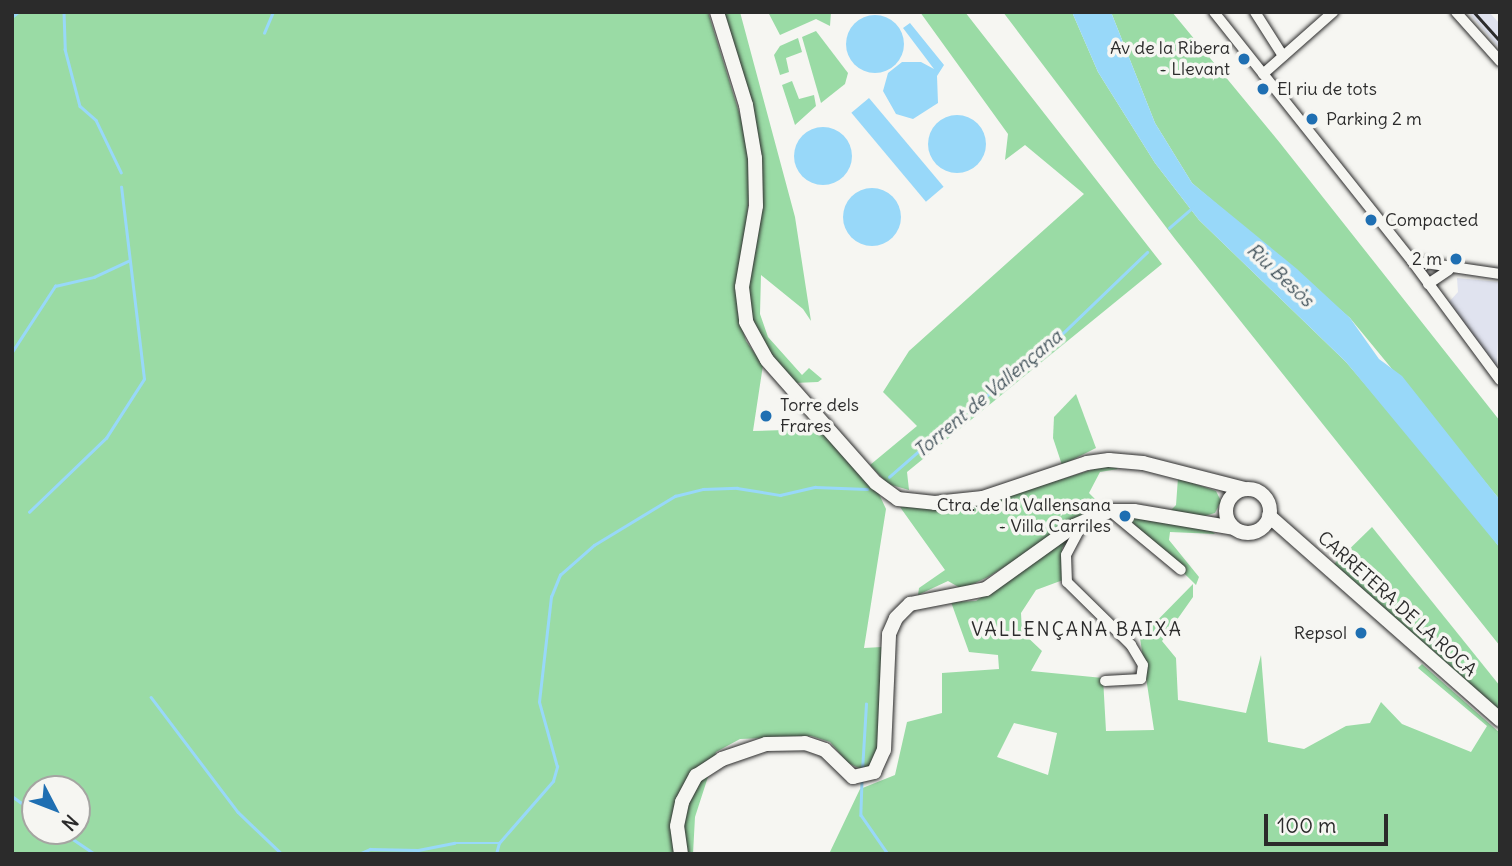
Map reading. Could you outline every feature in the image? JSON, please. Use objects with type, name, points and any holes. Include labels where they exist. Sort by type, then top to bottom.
[{"type":"street","points":[[681,854],[677,826],[682,802],[696,776],[722,759],[766,744],[806,743],[825,750],[846,772],[860,778],[874,772],[884,750],[889,634],[902,610],[919,600],[986,589],[1084,520],[1110,511],[1207,523],[1248,533],[1265,522],[1262,494],[1143,463],[1109,460],[1087,463],[983,498],[907,502],[876,483],[760,352],[746,322],[742,287],[756,206],[755,158],[746,105],[717,12]]},
{"type":"street","points":[[1214,12],[1412,261],[1500,380]]},
{"type":"street","points":[[1255,12],[1283,56]]},
{"type":"street","points":[[1263,74],[1332,12]]},
{"type":"street","points":[[1456,12],[1500,61]]},
{"type":"street","points":[[1412,261],[1448,270],[1500,274]]},
{"type":"street","points":[[1428,284],[1448,270]]},
{"type":"street","points":[[1219,484],[1230,498]]},
{"type":"street","points":[[1234,528],[1226,514],[1230,498],[1244,489]]},
{"type":"street","points":[[1110,511],[1181,570]]},
{"type":"street","points":[[1207,523],[1226,514]]},
{"type":"street","points":[[1084,520],[1066,555],[1067,582],[1131,645],[1143,665],[1141,678],[1105,681]]},
{"type":"street","name":"CARRETERA DE LA ROCA","points":[[1265,522],[1293,537],[1500,720]]},
{"type":"shaded area","points":[[1468,12],[1489,12],[1500,24],[1500,49]]},
{"type":"shaded area","points":[[1457,278],[1500,282],[1497,367],[1448,303],[1458,292]]},
{"type":"green space","points":[[12,12],[708,12],[746,135],[750,188],[737,309],[746,341],[763,365],[753,431],[814,429],[825,434],[879,494],[886,509],[864,648],[882,647],[881,737],[875,759],[865,771],[848,763],[830,742],[811,736],[740,739],[716,752],[695,817],[693,854],[12,854]]},
{"type":"green space","points":[[722,12],[740,12],[795,217],[811,321],[803,309],[761,275],[760,314],[768,337],[802,375],[809,368],[822,379],[818,382],[794,383],[759,341],[751,315],[748,288],[761,218]]},
{"type":"green space","points":[[768,12],[831,12],[830,26],[816,19],[780,35]]},
{"type":"green space","points":[[920,12],[965,12],[1162,264],[907,472],[909,490],[888,484],[870,465],[917,426],[883,392],[909,351],[1084,194],[1025,145],[1005,160],[1008,134]]},
{"type":"green space","points":[[1003,12],[1072,12],[1098,72],[1155,163],[1199,220],[1346,362],[1464,500],[1500,548],[1500,646],[1175,239]]},
{"type":"green space","points":[[1111,12],[1172,12],[1280,143],[1500,421],[1500,500],[1350,318],[1192,183],[1155,123]]},
{"type":"green space","points":[[816,31],[848,73],[845,84],[821,103],[802,37]]},
{"type":"green space","points":[[798,38],[802,52],[786,58],[789,72],[780,75],[774,55],[780,46]]},
{"type":"green space","points":[[792,81],[799,99],[814,95],[816,106],[795,125],[782,85]]},
{"type":"green space","points":[[1076,394],[1096,448],[1062,465],[1053,438],[1054,417]]},
{"type":"green space","points":[[1111,464],[1118,469],[1100,472],[1089,493],[1102,506],[988,577],[962,589],[948,581],[918,595],[919,588],[945,570],[900,507],[970,507]]},
{"type":"green space","points":[[1178,478],[1216,491],[1221,501],[1215,513],[1201,517],[1169,512],[1176,505]]},
{"type":"green space","points":[[1126,516],[1210,529],[1215,534],[1170,532],[1169,540],[1199,577],[1196,585]]},
{"type":"green space","points":[[1372,527],[1500,686],[1500,713],[1333,565]]},
{"type":"green space","points":[[1074,532],[1062,548],[1063,580],[1036,590],[1021,613],[1022,632],[1042,651],[1031,671],[1103,678],[1106,731],[1154,730],[1140,638],[1193,584],[1193,597],[1162,641],[1176,658],[1178,700],[1246,713],[1261,655],[1268,742],[1304,749],[1346,726],[1370,723],[1381,702],[1402,724],[1471,752],[1487,726],[1418,668],[1422,664],[1500,733],[1500,854],[829,854],[860,789],[895,775],[907,722],[942,713],[942,673],[999,669],[998,655],[969,652],[951,602],[976,601]],"holes":[[[1014,723],[1057,733],[1048,775],[997,757]]]},
{"type":"water","name":"Riu Besòs","points":[[1072,12],[1111,12],[1155,123],[1192,183],[1297,269],[1350,318],[1379,359],[1402,376],[1500,500],[1500,548],[1346,362],[1199,220],[1155,163],[1098,72]]},
{"type":"water","points":[[875,15],[886,17],[899,28],[904,44],[902,55],[891,68],[875,73],[864,71],[851,60],[846,44],[848,33],[859,20]]},
{"type":"water","points":[[910,23],[944,65],[937,76],[938,103],[913,119],[896,114],[883,91],[888,73],[902,62],[921,62],[934,69],[903,28]]},
{"type":"water","points":[[869,98],[944,187],[926,202],[851,113]]},
{"type":"water","points":[[957,115],[968,117],[981,128],[986,144],[984,155],[973,168],[957,173],[946,171],[933,160],[928,144],[930,133],[941,120]]},
{"type":"water","points":[[823,127],[834,129],[847,140],[852,156],[850,167],[839,180],[823,185],[812,183],[799,172],[794,156],[796,145],[807,132]]},
{"type":"water","points":[[872,188],[883,190],[896,201],[901,217],[899,228],[888,241],[872,246],[861,244],[848,233],[843,217],[845,206],[856,193]]},
{"type":"waterway","points":[[12,17],[18,12]]},
{"type":"waterway","points":[[64,12],[65,49],[80,106],[96,120],[121,172]]},
{"type":"waterway","points":[[264,33],[273,12]]},
{"type":"waterway","points":[[29,512],[106,438],[144,379],[121,187]]},
{"type":"waterway","name":"Torrent de Vallençana","points":[[1169,228],[1193,207]]},
{"type":"waterway","name":"Torrent de Vallençana","points":[[889,477],[959,416],[1036,359],[1147,252]]},
{"type":"waterway","points":[[12,352],[55,286],[94,277],[128,261]]},
{"type":"waterway","name":"Torrent de Vallençana","points":[[496,854],[499,843],[553,781],[557,767],[539,702],[551,597],[560,575],[594,545],[675,496],[703,489],[737,488],[780,495],[815,487],[867,489]]},
{"type":"waterway","points":[[151,697],[238,812],[282,854]]},
{"type":"waterway","points":[[862,771],[866,704]]},
{"type":"waterway","points":[[862,781],[861,815],[888,854]]},
{"type":"waterway","points":[[12,796],[21,803]]},
{"type":"waterway","points":[[359,854],[370,849],[418,850],[454,843],[499,843]]},
{"type":"waterway","points":[[82,845],[95,854]]},
{"type":"railway","points":[[1474,12],[1500,41]]},
{"type":"place","name":"Av de la Ribera - Llevant","points":[[1244,59]]},
{"type":"place","name":"El riu de tots","points":[[1263,89]]},
{"type":"place","name":"Parking 2 m","points":[[1312,119]]},
{"type":"place","name":"Compacted","points":[[1371,220]]},
{"type":"place","name":"2 m","points":[[1456,259]]},
{"type":"place","name":"Torre dels Frares","points":[[766,416]]},
{"type":"place","name":"Ctra. de la Vallensana - Villa Carriles","points":[[1125,516]]},
{"type":"place","name":"Repsol","points":[[1361,633]]},
{"type":"district","name":"VALLENÇANA BAIXA","points":[[1077,630]]}]
